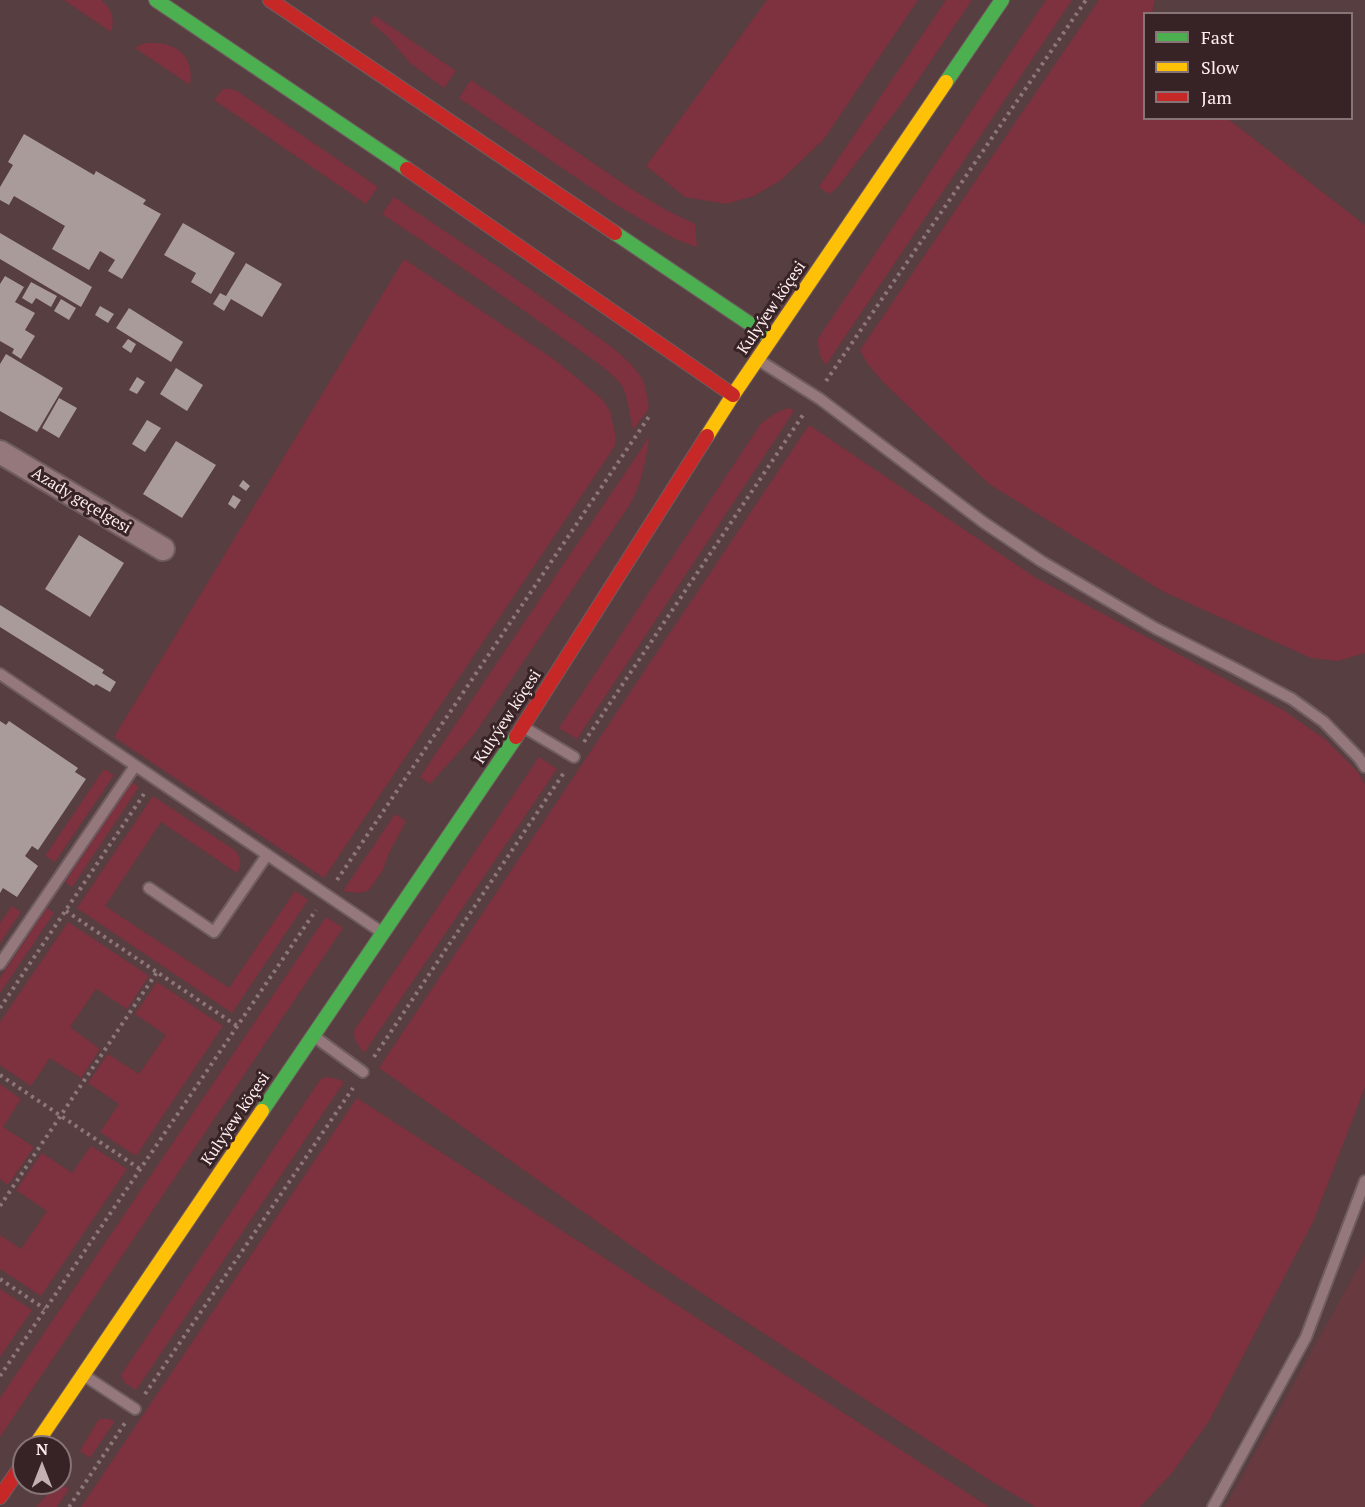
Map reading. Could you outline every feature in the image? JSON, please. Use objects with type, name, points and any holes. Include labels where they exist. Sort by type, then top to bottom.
[{"type":"street","points":[[156,0],[403,166],[734,395]]},
{"type":"street","points":[[270,0],[771,338]]},
{"type":"street","name":"Kulyýew köçesi","points":[[42,1435],[523,726],[757,359],[1002,0]]},
{"type":"street","name":"Azady geçelgesi","points":[[0,452],[162,549]]},
{"type":"street","points":[[0,1497],[12,1480]]},
{"type":"lane","points":[[757,359],[820,399],[982,522],[1041,561],[1155,628],[1292,699],[1323,722],[1365,767]]},
{"type":"lane","points":[[0,674],[383,933]]},
{"type":"lane","points":[[523,726],[574,757]]},
{"type":"lane","points":[[0,964],[135,766]]},
{"type":"lane","points":[[149,888],[214,932],[267,855]]},
{"type":"lane","points":[[313,1035],[363,1072]]},
{"type":"lane","points":[[1213,1507],[1306,1337],[1365,1181]]},
{"type":"lane","points":[[84,1374],[135,1409]]},
{"type":"path","points":[[834,369],[1086,0]]},
{"type":"path","points":[[334,884],[650,415]]},
{"type":"path","points":[[69,1507],[801,419]]},
{"type":"path","points":[[0,1008],[146,791]]},
{"type":"path","points":[[0,1376],[317,908]]},
{"type":"path","points":[[66,911],[237,1026]]},
{"type":"path","points":[[0,1206],[157,972]]},
{"type":"path","points":[[0,1075],[140,1169]]},
{"type":"path","points":[[0,1279],[45,1310]]},
{"type":"shaded area","points":[[64,0],[101,0],[112,14],[111,32]]},
{"type":"shaded area","points":[[767,0],[918,0],[824,139],[781,180],[754,196],[726,204],[685,197],[646,166]]},
{"type":"shaded area","points":[[946,0],[972,0],[905,99],[837,188],[829,194],[819,187]]},
{"type":"shaded area","points":[[1046,0],[1072,0],[826,365],[821,359],[817,340]]},
{"type":"shaded area","points":[[1099,0],[1155,0],[1152,12],[1143,12],[1143,120],[1229,120],[1365,225],[1365,653],[1338,661],[1311,658],[1164,592],[989,484],[882,381],[867,363],[860,350]]},
{"type":"shaded area","points":[[374,15],[456,71],[444,88],[410,63],[388,37],[370,22]]},
{"type":"shaded area","points":[[146,43],[165,44],[180,52],[189,65],[190,85],[135,48]]},
{"type":"shaded area","points":[[471,80],[630,188],[664,209],[695,224],[697,247],[675,239],[618,206],[459,98]]},
{"type":"shaded area","points":[[223,89],[237,91],[378,187],[366,204],[214,100]]},
{"type":"shaded area","points":[[394,197],[530,289],[609,345],[633,366],[646,390],[649,408],[633,430],[624,390],[618,380],[522,309],[382,214]]},
{"type":"shaded area","points":[[404,259],[555,360],[602,399],[610,411],[616,438],[615,446],[324,878],[114,737]]},
{"type":"shaded area","points":[[789,408],[794,411],[577,739],[559,728],[760,425],[773,415]]},
{"type":"shaded area","points":[[809,425],[1036,578],[1283,710],[1326,740],[1358,772],[1365,784],[1365,1087],[1313,1222],[1209,1421],[1172,1473],[1140,1507],[1036,1507],[991,1481],[660,1266],[379,1068]]},
{"type":"shaded area","points":[[650,436],[640,481],[629,506],[475,733],[430,784],[420,777]]},
{"type":"shaded area","points":[[539,757],[557,769],[364,1053],[355,1040],[354,1031]]},
{"type":"shaded area","points":[[104,769],[114,775],[55,862],[45,856]]},
{"type":"shaded area","points":[[132,782],[139,787],[72,887],[65,882]]},
{"type":"shaded area","points":[[153,796],[236,851],[240,862],[239,870],[237,873],[161,822],[105,906],[229,988],[295,891],[308,900],[232,1013],[77,908]]},
{"type":"shaded area","points":[[395,814],[406,821],[383,870],[368,891],[358,893],[343,891]]},
{"type":"shaded area","points":[[12,906],[21,912],[0,943],[0,923]]},
{"type":"shaded area","points":[[47,908],[54,913],[0,993],[0,978]]},
{"type":"shaded area","points":[[326,917],[343,928],[0,1437],[0,1398]]},
{"type":"shaded area","points":[[68,922],[149,976],[127,1009],[96,989],[70,1027],[100,1049],[81,1078],[50,1058],[31,1086],[0,1065],[0,1022]]},
{"type":"shaded area","points":[[157,982],[223,1026],[136,1156],[100,1132],[119,1104],[88,1083],[108,1054],[139,1074],[166,1035],[135,1014]]},
{"type":"shaded area","points":[[326,1077],[344,1082],[136,1390],[124,1382],[121,1375],[320,1080]]},
{"type":"shaded area","points":[[0,1084],[21,1099],[3,1127],[34,1147],[8,1185],[0,1179]]},
{"type":"shaded area","points":[[357,1098],[989,1507],[81,1507]]},
{"type":"shaded area","points":[[91,1146],[127,1169],[41,1296],[0,1269],[0,1235],[21,1249],[47,1211],[16,1190],[42,1153],[72,1173]]},
{"type":"shaded area","points":[[1365,1255],[1365,1507],[1225,1507]]},
{"type":"shaded area","points":[[0,1289],[32,1310],[0,1357]]},
{"type":"shaded area","points":[[100,1419],[115,1421],[90,1458],[80,1451]]},
{"type":"shaded area","points":[[47,1495],[65,1495],[57,1507],[36,1507]]},
{"type":"building","points":[[24,134],[94,175],[96,171],[146,200],[143,204],[161,214],[122,279],[108,271],[115,260],[100,251],[89,270],[52,249],[65,226],[14,196],[9,205],[0,200],[0,187],[13,165],[8,162]]},
{"type":"building","points":[[183,223],[235,253],[211,294],[191,282],[196,273],[164,255]]},
{"type":"building","points":[[0,233],[92,287],[81,307],[0,259]]},
{"type":"building","points":[[246,263],[282,284],[262,317],[231,299],[224,311],[213,304],[220,293],[226,296]]},
{"type":"building","points":[[5,276],[24,287],[15,302],[35,313],[25,330],[35,336],[21,359],[12,353],[14,349],[0,341],[0,284]]},
{"type":"building","points":[[31,282],[57,296],[51,307],[36,298],[32,304],[22,298]]},
{"type":"building","points":[[61,299],[76,308],[69,320],[54,311]]},
{"type":"building","points":[[100,306],[114,314],[108,323],[95,315]]},
{"type":"building","points":[[129,308],[183,342],[171,362],[116,328]]},
{"type":"building","points":[[128,339],[136,344],[131,353],[122,347]]},
{"type":"building","points":[[6,354],[63,388],[37,432],[0,411],[0,364]]},
{"type":"building","points":[[176,368],[203,385],[187,411],[160,394]]},
{"type":"building","points":[[137,377],[145,382],[137,394],[129,390]]},
{"type":"building","points":[[59,398],[77,408],[59,438],[42,428]]},
{"type":"building","points":[[147,420],[161,428],[145,452],[132,444]]},
{"type":"building","points":[[176,441],[216,465],[182,518],[143,494]]},
{"type":"building","points":[[243,480],[250,486],[246,491],[239,486]]},
{"type":"building","points":[[233,495],[241,500],[235,509],[228,504]]},
{"type":"building","points":[[79,535],[124,563],[90,617],[45,589]]},
{"type":"building","points":[[0,605],[104,670],[102,673],[116,682],[110,692],[96,684],[94,686],[0,627]]},
{"type":"building","points":[[0,721],[6,725],[9,721],[78,768],[75,772],[86,779],[38,850],[32,846],[25,856],[38,866],[17,897],[3,888],[0,893]]},
{"type":"traffic: fast","points":[[156,0],[407,169]]},
{"type":"traffic: fast","points":[[946,82],[1002,0]]},
{"type":"traffic: fast","points":[[615,233],[771,338]]},
{"type":"traffic: fast","points":[[262,1111],[516,737]]},
{"type":"traffic: slow","points":[[707,436],[946,82]]},
{"type":"traffic: slow","points":[[42,1435],[262,1111]]},
{"type":"traffic: jam","points":[[270,0],[615,233]]},
{"type":"traffic: jam","points":[[407,169],[733,395]]},
{"type":"traffic: jam","points":[[516,737],[707,436]]},
{"type":"traffic: jam","points":[[0,1497],[12,1480]]}]
